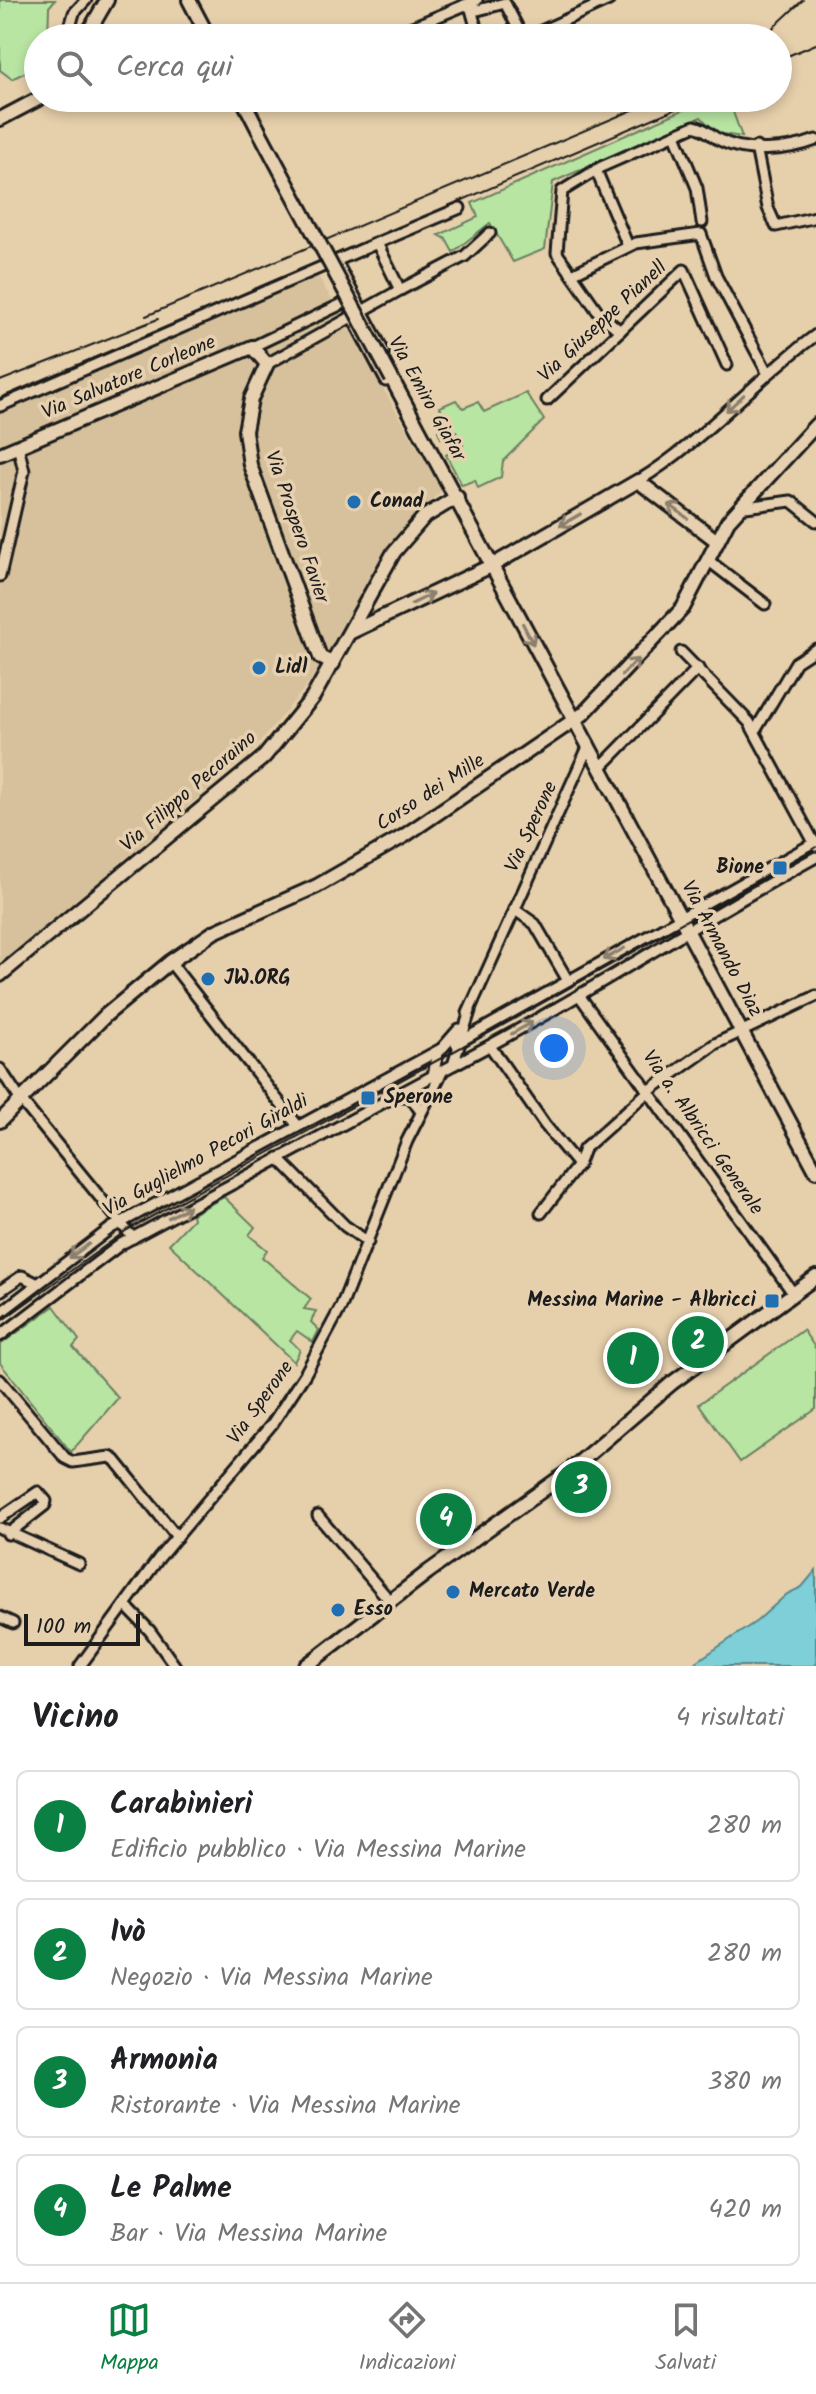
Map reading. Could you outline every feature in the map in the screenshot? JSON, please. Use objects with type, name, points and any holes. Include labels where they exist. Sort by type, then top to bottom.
[{"type":"street","points":[[71,24],[74,13],[86,0]]},
{"type":"street","points":[[93,24],[107,0]]},
{"type":"street","points":[[189,0],[202,24]]},
{"type":"street","points":[[556,24],[609,0]]},
{"type":"street","points":[[422,24],[470,5],[505,3],[516,24]]},
{"type":"street","points":[[74,13],[89,24]]},
{"type":"street","points":[[0,119],[24,106]]},
{"type":"street","name":"Via Emiro Giafar","points":[[249,112],[389,380],[457,497],[588,747]]},
{"type":"street","points":[[620,331],[599,313],[557,253],[557,211],[562,191],[596,170],[694,126],[704,128],[717,139],[756,147],[792,149],[816,140]]},
{"type":"street","points":[[675,135],[697,188],[702,222]]},
{"type":"street","points":[[756,147],[768,208],[776,226],[816,217]]},
{"type":"street","points":[[596,170],[628,246]]},
{"type":"street","points":[[0,406],[460,208]]},
{"type":"street","points":[[342,304],[252,347],[267,364],[362,309],[465,256],[490,233]]},
{"type":"street","points":[[572,274],[628,246],[701,234],[716,276],[767,372]]},
{"type":"street","points":[[377,243],[400,290]]},
{"type":"street","points":[[337,263],[423,435]]},
{"type":"street","name":"Via Giuseppe Pianell","points":[[547,400],[684,270],[727,365]]},
{"type":"street","points":[[351,315],[389,380]]},
{"type":"street","points":[[351,632],[493,565],[670,461],[767,372],[816,335]]},
{"type":"street","points":[[807,342],[816,352]]},
{"type":"street","name":"Via Salvatore Corleone","points":[[0,454],[252,347]]},
{"type":"street","name":"Via Prospero Favier","points":[[267,364],[251,399],[245,431],[250,465],[320,657],[333,664]]},
{"type":"street","name":"Corso dei Mille","points":[[0,1121],[106,1015],[170,962],[214,932],[317,886],[382,849],[573,721],[659,637],[683,608],[717,541],[738,508],[816,425]]},
{"type":"street","points":[[0,576],[24,471],[18,446]]},
{"type":"street","points":[[638,481],[717,541]]},
{"type":"street","name":"Via Filippo Pecoraino","points":[[0,975],[264,757],[293,725],[333,664],[404,541],[424,517],[457,497]]},
{"type":"street","points":[[738,508],[791,501],[816,521]]},
{"type":"street","points":[[709,561],[765,604]]},
{"type":"street","points":[[368,602],[375,621]]},
{"type":"street","points":[[755,731],[796,662],[816,649]]},
{"type":"street","points":[[414,1127],[433,1076],[445,1067],[490,1046],[579,995],[685,923],[816,843],[755,731],[681,652]]},
{"type":"street","points":[[600,768],[698,668]]},
{"type":"street","name":"Via Armando Diaz","points":[[588,747],[816,1171]]},
{"type":"street","name":"Via Sperone","points":[[470,1011],[588,747]]},
{"type":"street","points":[[685,923],[816,857]]},
{"type":"street","points":[[514,909],[535,924],[567,979]]},
{"type":"street","name":"Via Guglielmo Pecori Giraldi","points":[[0,1313],[121,1222],[476,1034],[567,979],[685,923]]},
{"type":"street","points":[[170,962],[298,1126]]},
{"type":"street","name":"Via a. Albricci Generale","points":[[579,995],[793,1293]]},
{"type":"street","points":[[541,1213],[578,1165],[584,1149],[650,1090],[715,1044],[816,996]]},
{"type":"street","points":[[445,1067],[435,1059],[451,1047],[466,1024],[470,1011]]},
{"type":"street","points":[[414,1127],[470,1011]]},
{"type":"street","points":[[466,1024],[476,1034]]},
{"type":"street","points":[[490,1046],[545,1125],[578,1165]]},
{"type":"street","points":[[0,1069],[20,1099],[133,1238]]},
{"type":"street","name":"Via Guglielmo Pecori Giraldi","points":[[0,1336],[133,1238],[433,1076]]},
{"type":"street","points":[[397,1095],[411,1097],[419,1109]]},
{"type":"street","name":"Via Sperone","points":[[80,1666],[177,1537],[283,1409],[323,1342],[368,1242],[414,1127]]},
{"type":"street","points":[[278,1158],[345,1226],[368,1242]]},
{"type":"street","points":[[0,1291],[22,1276],[36,1283]]},
{"type":"street","points":[[306,1666],[568,1472],[672,1383],[816,1277]]},
{"type":"street","points":[[0,1380],[65,1458],[73,1462],[110,1457],[115,1460],[177,1537]]},
{"type":"street","points":[[0,1518],[38,1492],[46,1501],[45,1505],[4,1531]]},
{"type":"street","points":[[318,1516],[390,1601]]},
{"type":"street","points":[[4,1531],[79,1564]]},
{"type":"street","points":[[125,1605],[150,1631],[175,1666]]},
{"type":"street","points":[[0,1617],[13,1623]]},
{"type":"shaded area","points":[[318,276],[442,490],[406,526],[370,577],[310,682],[250,754],[0,964],[0,408],[211,317]]},
{"type":"green space","points":[[0,0],[55,0],[49,7],[48,24],[24,24],[24,73],[12,79],[0,70]]},
{"type":"green space","points":[[678,112],[733,112],[742,137],[716,133],[701,117],[553,182],[545,249],[513,262],[490,223],[453,252],[446,239],[439,235],[478,217],[472,203]]},
{"type":"green space","points":[[526,393],[544,420],[503,461],[501,477],[478,488],[475,480],[462,485],[446,455],[463,445],[455,430],[441,438],[438,431],[447,426],[440,407],[456,400],[463,408],[478,402],[484,412]]},
{"type":"green space","points":[[224,1197],[255,1227],[249,1235],[267,1250],[262,1257],[311,1299],[304,1309],[316,1311],[311,1322],[319,1330],[313,1342],[297,1331],[290,1340],[300,1350],[294,1362],[169,1244],[193,1219],[192,1214]]},
{"type":"green space","points":[[54,1306],[79,1340],[73,1347],[118,1398],[71,1452],[0,1363],[0,1345]]},
{"type":"green space","points":[[803,1330],[816,1349],[816,1409],[740,1462],[699,1404]]},
{"type":"water","points":[[816,1570],[816,1666],[690,1666],[757,1621],[787,1594],[802,1587]]},
{"type":"tram line","points":[[0,1322],[127,1230],[458,1049],[816,847]]},
{"type":"railway","points":[[777,24],[803,0]]},
{"type":"railway","points":[[792,54],[816,44]]},
{"type":"railway","points":[[146,316],[628,112]]},
{"type":"railway","points":[[0,398],[668,112]]},
{"type":"railway","points":[[0,381],[158,319]]},
{"type":"place","name":"Conad","points":[[354,502]]},
{"type":"place","name":"Lidl","points":[[259,668]]},
{"type":"place","name":"Bione","points":[[780,868]]},
{"type":"place","name":"JW.ORG","points":[[208,979]]},
{"type":"place","name":"Sperone","points":[[368,1098]]},
{"type":"place","name":"Messina Marine - Albricci","points":[[772,1301]]},
{"type":"place","name":"Ivò","points":[[698,1342]]},
{"type":"place","name":"Carabinieri","points":[[633,1358]]},
{"type":"place","name":"Armonia","points":[[581,1487]]},
{"type":"place","name":"Le Palme","points":[[446,1519]]},
{"type":"place","name":"Mercato Verde","points":[[453,1592]]},
{"type":"place","name":"Esso","points":[[338,1610]]}]
